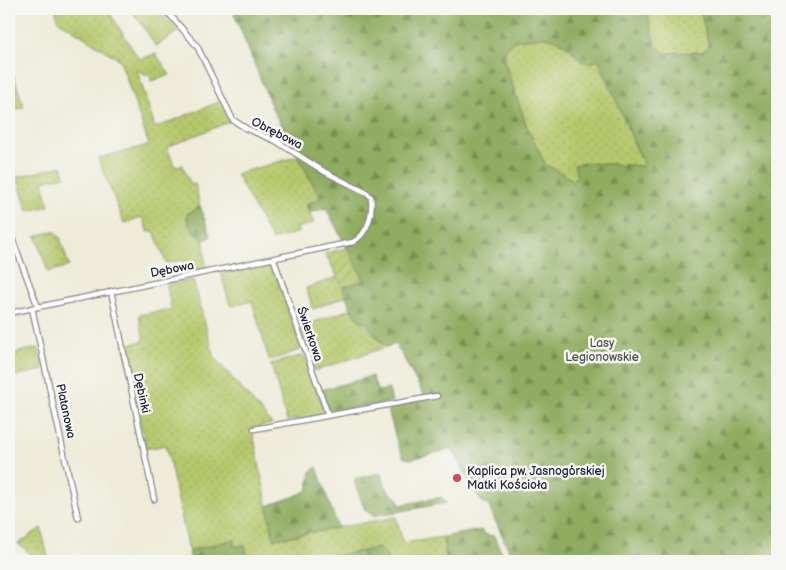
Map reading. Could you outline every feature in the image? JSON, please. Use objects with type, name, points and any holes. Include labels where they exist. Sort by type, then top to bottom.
[{"type":"street","name":"Obrębowa","points":[[162,9],[171,16],[197,46],[229,114],[236,122],[276,141],[370,196],[369,223],[364,232],[354,242],[340,245]]},
{"type":"street","points":[[9,230],[38,307]]},
{"type":"street","name":"Dębowa","points":[[9,313],[340,245]]},
{"type":"street","name":"Świerkowa","points":[[274,260],[328,415]]},
{"type":"street","name":"Dębinki","points":[[111,291],[154,499]]},
{"type":"street","name":"Platanowa","points":[[32,308],[78,518]]},
{"type":"street","points":[[254,429],[438,396]]},
{"type":"green space","points":[[55,9],[107,9],[139,59],[156,54],[170,75],[151,81],[150,76],[137,70],[155,128],[221,101],[231,121],[167,147],[175,167],[182,165],[191,185],[195,184],[200,206],[187,214],[187,218],[192,229],[204,240],[206,269],[188,273],[183,260],[166,263],[154,231],[148,232],[142,217],[124,223],[98,158],[149,145],[120,60],[59,21]]},
{"type":"green space","points":[[131,9],[156,9],[179,31],[156,46]]},
{"type":"green space","name":"Lasy Legionowskie","points":[[205,9],[647,9],[655,46],[665,53],[703,52],[709,46],[700,9],[777,9],[777,561],[514,561],[488,505],[480,500],[452,449],[411,459],[404,458],[398,445],[387,407],[426,399],[396,344],[386,347],[366,324],[358,319],[351,309],[343,287],[364,280],[326,208],[310,213],[305,204],[321,199],[272,108],[233,11],[205,13]],"holes":[[[550,38],[565,44],[581,61],[590,63],[599,60],[644,166],[589,163],[574,165],[577,175],[573,180],[545,164],[527,127],[504,61],[506,47],[516,40]]]},
{"type":"green space","points":[[647,9],[700,9],[709,45],[703,52],[665,53],[655,46]]},
{"type":"green space","points":[[544,37],[555,39],[565,44],[581,61],[599,59],[644,166],[589,163],[574,165],[577,175],[573,180],[545,164],[527,127],[504,61],[506,47],[516,40]]},
{"type":"green space","points":[[13,74],[24,107],[9,112],[9,76]]},
{"type":"green space","points":[[295,157],[300,158],[321,199],[305,204],[314,223],[296,228],[299,232],[272,240],[236,174]]},
{"type":"green space","points":[[62,166],[65,176],[43,181],[49,206],[28,211],[17,177]]},
{"type":"green space","points":[[200,206],[211,237],[204,240],[192,229],[187,219],[187,215]]},
{"type":"green space","points":[[55,231],[60,238],[69,266],[48,272],[36,236]]},
{"type":"green space","points":[[348,248],[364,280],[343,287],[325,253]]},
{"type":"green space","points":[[269,263],[273,265],[302,349],[274,359],[269,359],[252,301],[233,306],[230,305],[221,274]]},
{"type":"green space","points":[[338,277],[347,296],[313,309],[306,288]]},
{"type":"green space","points":[[193,280],[214,357],[272,424],[252,428],[274,539],[396,517],[403,543],[443,537],[447,561],[387,561],[380,548],[305,561],[223,561],[247,555],[233,546],[234,540],[189,551],[166,445],[146,449],[124,345],[144,341],[139,315],[171,309],[167,285]]},
{"type":"green space","points":[[351,309],[386,347],[315,371],[300,327]]},
{"type":"green space","points":[[38,348],[44,370],[9,377],[9,354]]},
{"type":"green space","points":[[304,355],[325,412],[324,415],[287,421],[271,364]]},
{"type":"green space","points":[[372,376],[378,391],[389,389],[392,402],[329,412],[321,390]]},
{"type":"green space","points":[[317,467],[338,528],[274,539],[267,506],[308,490],[311,471]]},
{"type":"green space","points":[[381,473],[387,488],[391,494],[398,498],[400,505],[442,497],[446,503],[373,516],[365,510],[354,482],[356,478]]},
{"type":"green space","points":[[41,528],[49,561],[30,561],[31,554],[18,544]]},
{"type":"green space","points":[[481,530],[484,534],[494,536],[505,561],[447,561],[443,537]]},
{"type":"green space","points":[[235,539],[233,546],[245,545],[247,555],[223,561],[191,561],[189,551]]},
{"type":"green space","points":[[380,548],[386,554],[387,561],[305,561]]},
{"type":"place","name":"Kaplica pw. Jasnogórskiej Matki Kościoła","points":[[457,478]]}]
